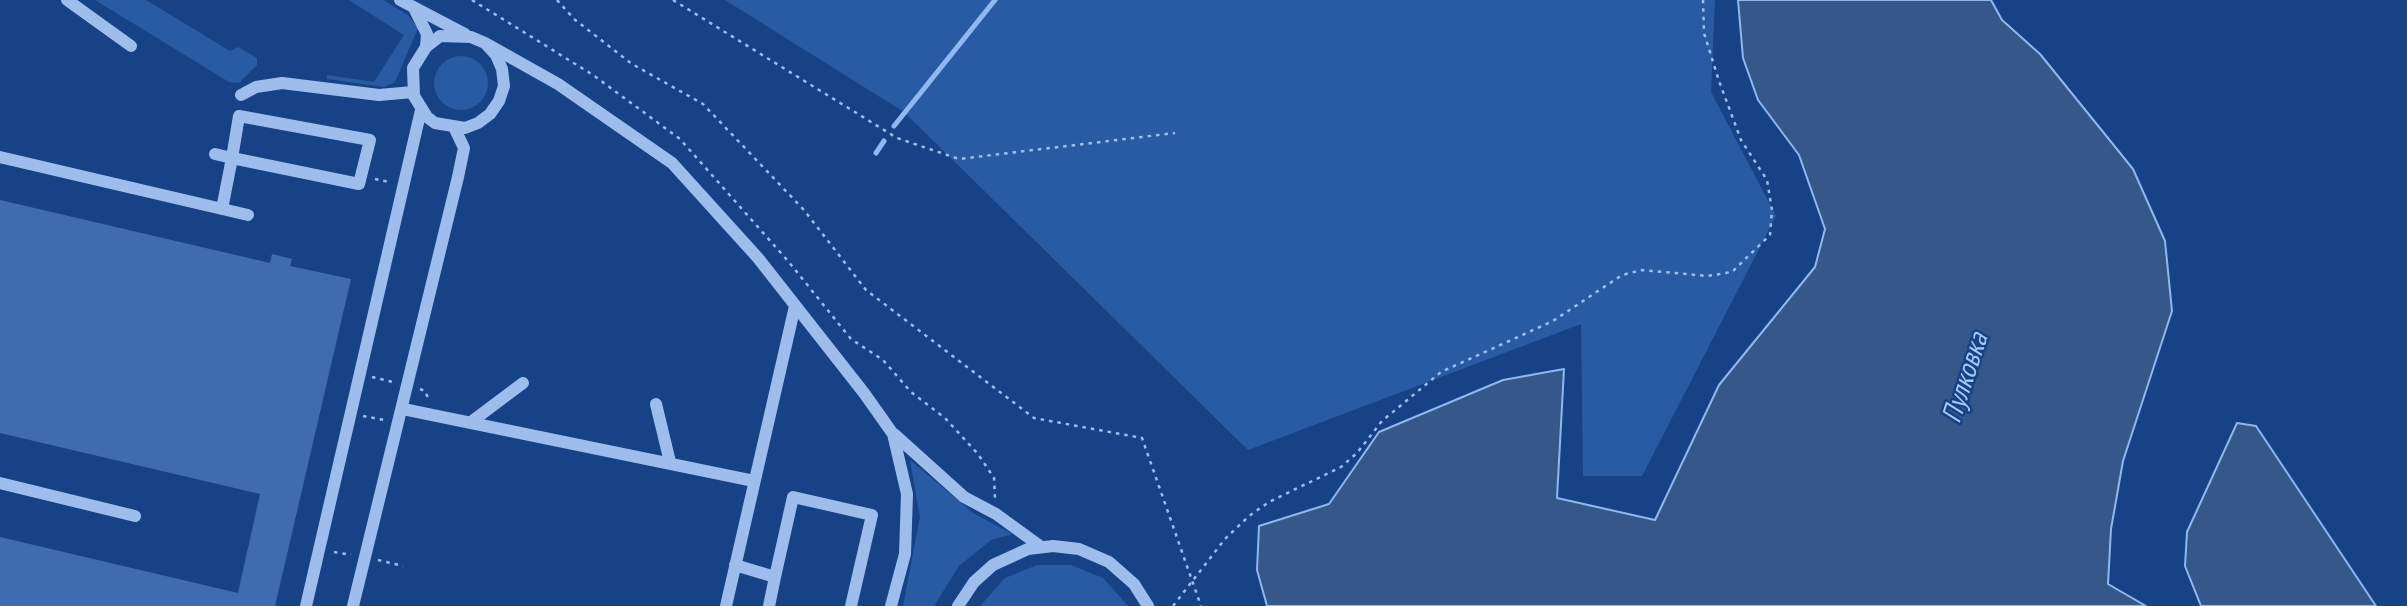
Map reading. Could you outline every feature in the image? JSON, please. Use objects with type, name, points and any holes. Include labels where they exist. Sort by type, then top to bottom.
[{"type":"street","points":[[67,0],[131,46]]},
{"type":"street","points":[[400,0],[558,84],[671,163],[758,258],[893,434],[964,497],[996,514],[1040,546]]},
{"type":"street","points":[[415,10],[426,34],[426,47]]},
{"type":"street","points":[[471,37],[440,36],[426,47],[413,68],[413,92],[421,110],[435,123],[454,127],[478,123],[499,101],[504,86],[502,69],[496,55],[485,43]]},
{"type":"street","points":[[241,95],[256,87],[282,83],[379,94],[413,92]]},
{"type":"street","points":[[306,606],[421,110]]},
{"type":"street","points":[[215,154],[232,158],[359,184],[370,140],[239,116],[232,158],[222,209]]},
{"type":"street","points":[[353,606],[403,409],[464,148],[454,127]]},
{"type":"street","points":[[0,157],[248,215]]},
{"type":"street","points":[[726,606],[795,306]]},
{"type":"street","points":[[471,422],[523,383]]},
{"type":"street","points":[[656,404],[670,462]]},
{"type":"street","points":[[403,409],[754,481]]},
{"type":"street","points":[[891,606],[905,555],[907,494],[893,434]]},
{"type":"street","points":[[0,483],[135,516]]},
{"type":"street","points":[[769,606],[793,497],[872,515],[851,606]]},
{"type":"street","points":[[958,606],[974,582],[993,565],[1016,553],[1040,546],[1066,546],[1100,556],[1126,576],[1148,606]]},
{"type":"street","points":[[735,565],[775,577]]},
{"type":"path","points":[[558,0],[574,19],[632,64],[703,104],[804,210],[866,290],[1034,418],[1142,438],[1201,606]]},
{"type":"path","points":[[673,0],[897,138],[959,159],[1175,133]]},
{"type":"path","points":[[1173,606],[1225,539],[1249,516],[1269,502],[1341,467],[1357,453],[1382,421],[1441,372],[1553,321],[1622,275],[1642,270],[1707,276],[1732,272],[1770,235],[1772,210],[1767,180],[1741,140],[1719,81],[1704,33],[1703,0]]},
{"type":"shaded area","points":[[95,0],[146,0],[230,51],[238,47],[257,58],[257,65],[239,83],[229,82]]},
{"type":"shaded area","points":[[349,0],[383,0],[408,15],[418,28],[395,82],[384,87],[327,79],[327,75],[374,82],[404,35]]},
{"type":"shaded area","points":[[725,0],[1715,0],[1711,92],[1776,216],[1642,476],[1583,476],[1581,324],[1248,450],[904,112]]},
{"type":"shaded area","points":[[461,56],[480,64],[488,83],[480,102],[461,110],[442,102],[434,83],[442,64]]},
{"type":"shaded area","points":[[910,460],[973,513],[1012,534],[991,540],[959,566],[934,606],[903,606],[920,517]]},
{"type":"shaded area","points":[[1037,565],[1071,565],[1103,578],[1128,606],[980,606],[1005,578]]},
{"type":"water","name":"Пулковка","points":[[1738,0],[1991,0],[2002,20],[2040,54],[2133,169],[2165,241],[2172,311],[2123,461],[2111,529],[2108,584],[2146,606],[1267,606],[1257,570],[1259,526],[1329,504],[1379,432],[1503,380],[1564,369],[1557,498],[1655,520],[1719,385],[1815,267],[1825,229],[1799,155],[1758,100],[1743,58]]},
{"type":"water","points":[[2237,423],[2256,426],[2376,606],[2201,606],[2185,566],[2187,532]]},
{"type":"building","points":[[0,200],[270,263],[272,254],[292,259],[290,266],[351,279],[275,606],[0,606],[0,537],[238,593],[260,494],[0,433]]},
{"type":"waterway","points":[[894,126],[995,0]]},
{"type":"waterway","points":[[876,153],[884,141]]}]
